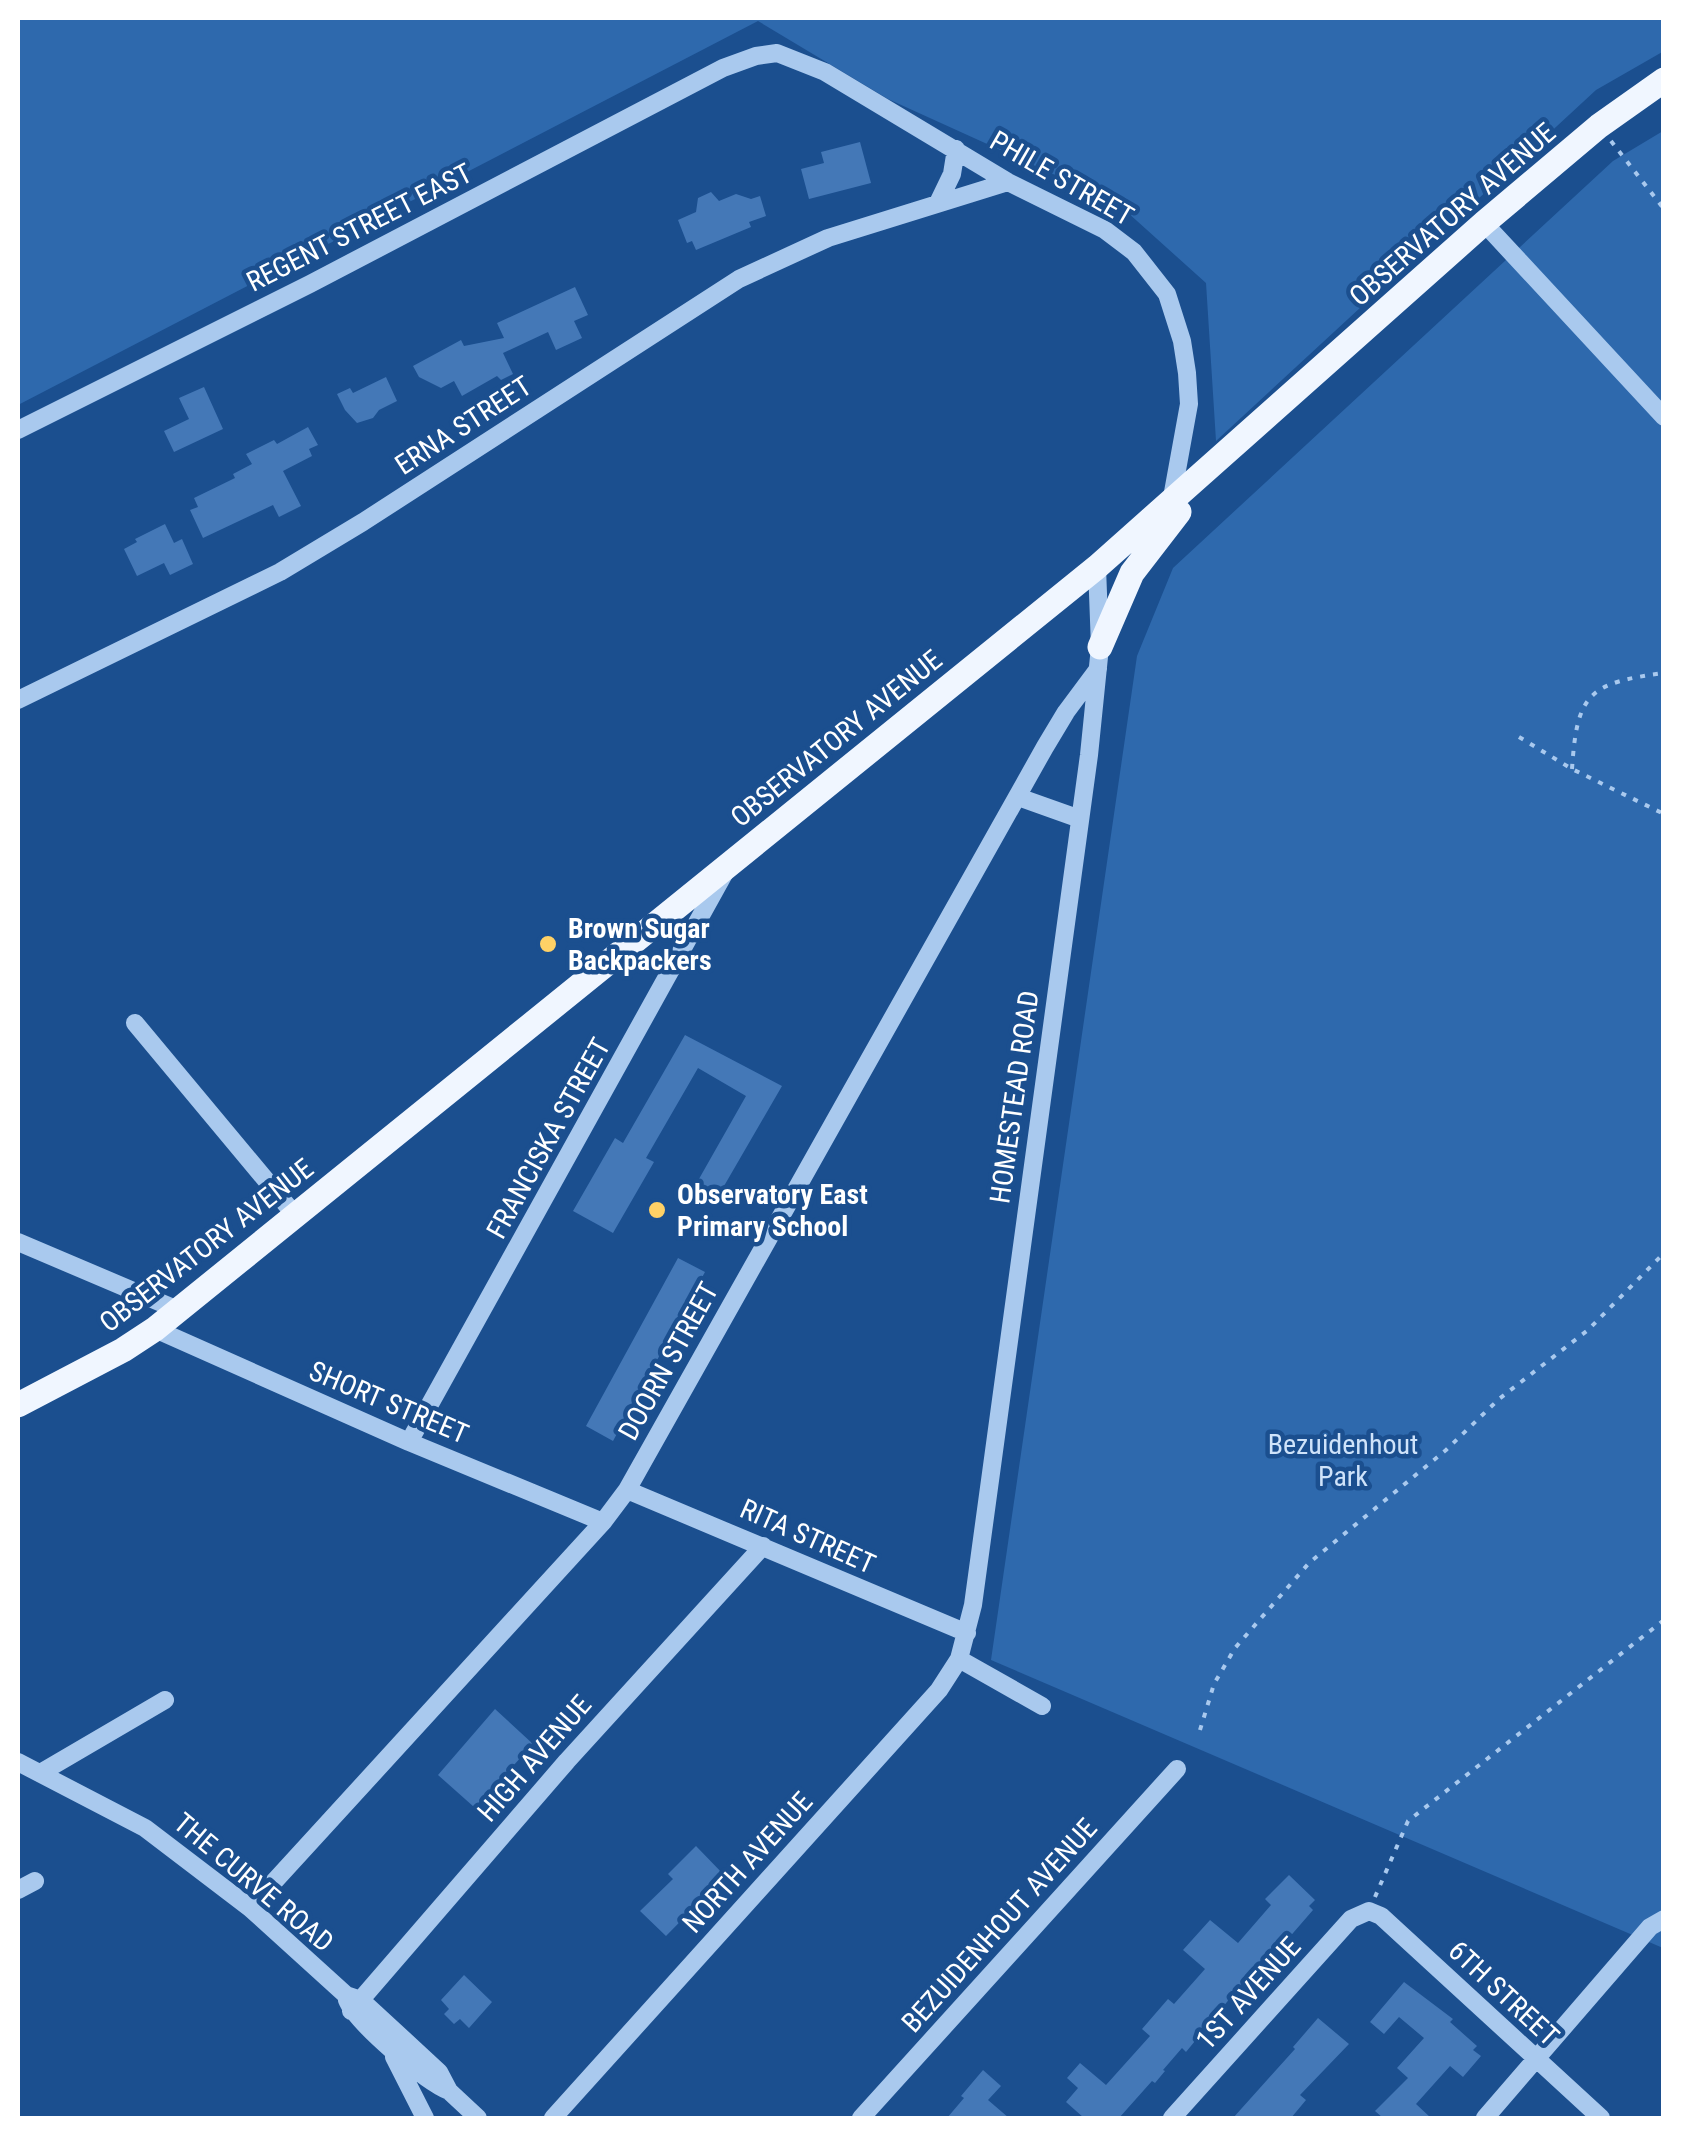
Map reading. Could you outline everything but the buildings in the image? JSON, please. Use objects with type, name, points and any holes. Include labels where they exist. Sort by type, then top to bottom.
[{"type":"main road","name":"OBSERVATORY AVENUE","points":[[18,1404],[123,1350],[178,1310],[1097,567],[1484,223],[1599,126],[1664,80]]},
{"type":"main road","points":[[1099,658],[1132,573],[1215,464]]},
{"type":"street","name":"PHILE STREET","points":[[723,68],[776,53],[825,72],[1008,182],[1105,230],[1134,252],[1167,294],[1182,342],[1189,404],[1170,503]]},
{"type":"street","name":"REGENT STREET EAST","points":[[18,430],[362,257],[723,68]]},
{"type":"street","points":[[939,201],[952,174],[956,149]]},
{"type":"street","name":"ERNA STREET","points":[[18,700],[296,562],[739,279],[828,238],[1008,182]]},
{"type":"street","points":[[1484,223],[1664,417]]},
{"type":"street","name":"HOMESTEAD ROAD","points":[[968,1633],[1080,819],[1099,658],[1097,567]]},
{"type":"street","name":"DOORN STREET","points":[[250,1908],[603,1522],[627,1490],[1099,658]]},
{"type":"street","points":[[1018,797],[1080,819]]},
{"type":"street","name":"FRANCISKA STREET","points":[[410,1442],[733,859]]},
{"type":"street","points":[[135,1023],[295,1215]]},
{"type":"street","points":[[18,1242],[178,1310]]},
{"type":"street","name":"SHORT STREET","points":[[154,1329],[603,1522]]},
{"type":"street","name":"RITA STREET","points":[[627,1490],[968,1633]]},
{"type":"street","name":"HIGH AVENUE","points":[[353,2002],[764,1546]]},
{"type":"street","name":"NORTH AVENUE","points":[[553,2118],[939,1690],[959,1659],[968,1633]]},
{"type":"street","points":[[959,1659],[1042,1706]]},
{"type":"street","points":[[42,1772],[165,1700]]},
{"type":"street","name":"THE CURVE ROAD","points":[[18,1762],[145,1828],[250,1908],[353,2002]]},
{"type":"street","name":"BEZUIDENHOUT AVENUE","points":[[861,2118],[1177,1768]]},
{"type":"street","points":[[18,1890],[35,1881]]},
{"type":"street","name":"6TH STREET","points":[[1369,1911],[1381,1916],[1601,2118]]},
{"type":"street","name":"1ST AVENUE","points":[[1172,2118],[1351,1919],[1369,1911]]},
{"type":"street","points":[[1484,2118],[1650,1927],[1664,1918]]},
{"type":"street","points":[[353,2002],[388,2044],[432,2084],[450,2091]]},
{"type":"street","points":[[353,2002],[439,2072],[450,2091],[478,2118]]},
{"type":"street","points":[[388,2044],[426,2118]]},
{"type":"path","points":[[1599,126],[1664,209]]},
{"type":"path","points":[[1572,769],[1578,715],[1592,696],[1622,680],[1664,672]]},
{"type":"path","points":[[1519,737],[1572,769],[1664,814]]},
{"type":"path","points":[[1200,1730],[1214,1684],[1235,1648],[1309,1563],[1446,1450],[1499,1400],[1588,1330],[1664,1253]]},
{"type":"path","points":[[1369,1911],[1408,1822],[1664,1620]]},
{"type":"green space","points":[[18,18],[1663,18],[1664,51],[1596,90],[1216,441],[1206,283],[1117,203],[888,99],[758,21],[18,405]]},
{"type":"green space","name":"Bezuidenhout Park","points":[[1663,131],[1663,1948],[991,1660],[1137,656],[1173,568],[1613,161]]},
{"type":"place","name":"Brown Sugar Backpackers","points":[[548,944]]},
{"type":"place","name":"Observatory East Primary School","points":[[657,1210]]}]
